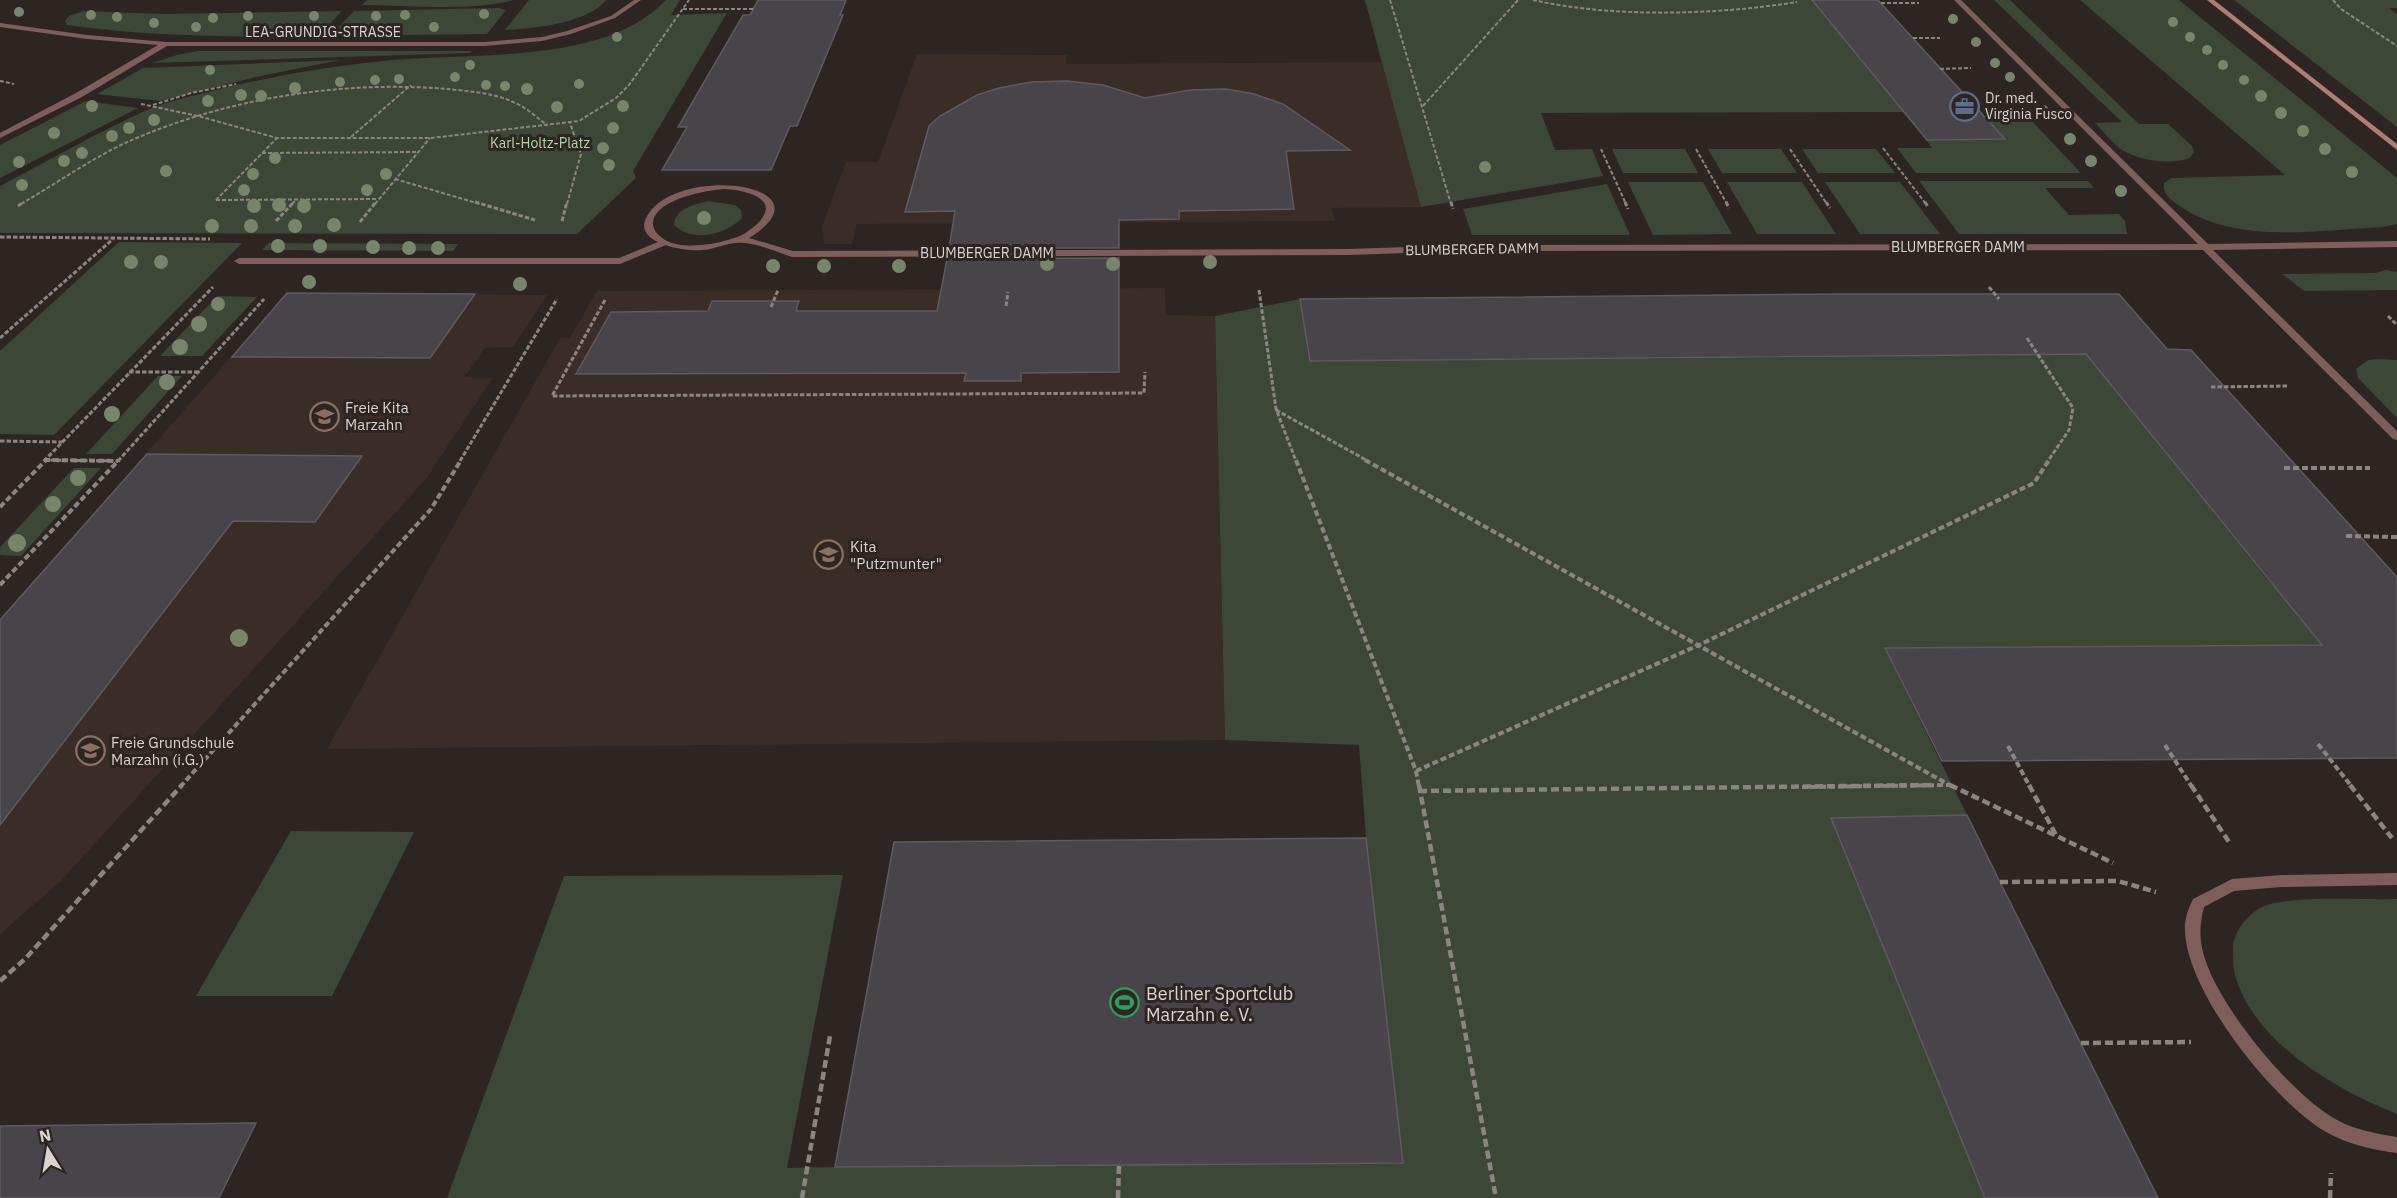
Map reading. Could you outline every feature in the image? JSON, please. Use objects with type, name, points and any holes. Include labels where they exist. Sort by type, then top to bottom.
[{"type":"main road","points":[[2210,0],[2397,148]]},
{"type":"street","name":"LEA-GRUNDIG-STRASSE","points":[[0,25],[87,37],[166,44],[485,44],[542,39],[595,25],[613,17],[638,0]]},
{"type":"street","points":[[1957,0],[2397,437]]},
{"type":"street","points":[[0,136],[79,95],[166,44]]},
{"type":"street","name":"BLUMBERGER DAMM","points":[[717,187],[750,190],[762,196],[769,203],[771,212],[766,222],[741,239],[703,247],[684,247],[663,243],[649,230],[649,221],[654,211],[680,195],[717,187]]},
{"type":"street","name":"BLUMBERGER DAMM","points":[[741,239],[792,254],[1338,252],[1465,248],[2206,247],[2397,244]]},
{"type":"street","points":[[239,261],[620,261],[663,243]]},
{"type":"street","points":[[2397,879],[2232,885],[2198,903],[2192,931],[2200,965],[2220,1004],[2253,1054],[2296,1100],[2333,1127],[2397,1145]]},
{"type":"path","points":[[140,104],[198,116],[277,138],[431,138],[570,123],[579,121],[616,98],[629,85],[689,0]]},
{"type":"path","points":[[1390,0],[1465,248]]},
{"type":"path","points":[[1423,107],[1518,0]]},
{"type":"path","points":[[1533,0],[1566,7],[1717,12],[1761,9],[1797,2]]},
{"type":"path","points":[[2333,0],[2341,9],[2397,46]]},
{"type":"path","points":[[683,9],[753,9]]},
{"type":"path","points":[[1913,38],[1930,38]]},
{"type":"path","points":[[1941,69],[1958,68]]},
{"type":"path","points":[[18,206],[127,143],[198,116],[256,102],[345,89],[411,85],[442,88],[511,101],[547,125]]},
{"type":"path","points":[[351,137],[411,85]]},
{"type":"path","points":[[1985,118],[2001,118]]},
{"type":"path","points":[[561,228],[581,154],[570,123]]},
{"type":"path","points":[[277,138],[216,200],[378,200]]},
{"type":"path","points":[[359,223],[431,138]]},
{"type":"path","points":[[1883,148],[1958,247]]},
{"type":"path","points":[[1601,149],[1646,248]]},
{"type":"path","points":[[1696,149],[1751,248]]},
{"type":"path","points":[[1790,149],[1856,247]]},
{"type":"path","points":[[262,153],[417,152]]},
{"type":"path","points":[[395,179],[539,221]]},
{"type":"path","points":[[0,339],[114,238]]},
{"type":"path","points":[[0,507],[239,261]]},
{"type":"path","points":[[0,585],[118,461],[299,261]]},
{"type":"path","points":[[1258,283],[1276,409],[1416,771],[1496,1198]]},
{"type":"path","points":[[610,291],[552,396],[1144,393],[1145,372]]},
{"type":"path","points":[[0,981],[25,959],[431,509],[559,295]]},
{"type":"path","points":[[2388,316],[2397,325]]},
{"type":"path","points":[[1416,771],[1699,645],[2034,483],[2069,430],[2073,408],[2028,338]]},
{"type":"path","points":[[129,372],[199,372]]},
{"type":"path","points":[[2211,387],[2345,385]]},
{"type":"path","points":[[1276,409],[1950,785],[2113,863]]},
{"type":"path","points":[[0,441],[62,442]]},
{"type":"path","points":[[44,460],[118,461]]},
{"type":"path","points":[[2284,468],[2379,468]]},
{"type":"path","points":[[2346,536],[2397,537]]},
{"type":"path","points":[[2318,744],[2397,845]]},
{"type":"path","points":[[2165,745],[2258,883]]},
{"type":"path","points":[[2008,746],[2057,836]]},
{"type":"path","points":[[1419,791],[1950,785]]},
{"type":"path","points":[[2000,882],[2118,881],[2198,903]]},
{"type":"path","points":[[802,1198],[830,1036]]},
{"type":"path","points":[[2081,1043],[2243,1040]]},
{"type":"path","points":[[1118,1198],[1119,1165]]},
{"type":"shaded area","points":[[917,54],[1067,55],[1066,64],[1382,62],[1421,207],[1332,208],[1335,221],[857,224],[852,244],[824,244],[822,226],[846,162],[878,162]]},
{"type":"shaded area","name":"Kita \"Putzmunter\"","points":[[1165,288],[1166,315],[1215,316],[1225,740],[327,749],[560,338],[570,338],[597,291]]},
{"type":"shaded area","name":"Freie Grundschule Marzahn (i.G.)","points":[[287,293],[547,295],[513,347],[485,348],[464,377],[493,378],[426,479],[60,882],[0,934],[0,620]]},
{"type":"green space","points":[[367,0],[513,0],[497,4],[459,7],[362,5]]},
{"type":"green space","points":[[529,0],[606,0],[598,8],[574,19],[544,26],[505,30]]},
{"type":"green space","name":"Karl-Holtz-Platz","points":[[666,0],[680,0],[671,15],[727,13],[633,171],[636,178],[577,234],[0,233],[0,186],[108,128],[164,104],[244,83],[329,68],[393,60],[499,55],[574,45],[609,36],[640,21]]},
{"type":"green space","points":[[1365,0],[1812,0],[1823,14],[1831,14],[1904,112],[1541,113],[1555,150],[1592,149],[1603,176],[1421,207]]},
{"type":"green space","points":[[1994,0],[2010,0],[2139,124],[2168,124],[2192,146],[2194,152],[2190,158],[2155,161],[2129,154],[2118,147],[2095,123],[2122,122]]},
{"type":"green space","points":[[2080,0],[2179,0],[2397,178],[2397,224],[2305,232],[2253,231],[2228,227],[2204,219],[2178,205],[2168,197],[2164,187],[2164,183],[2172,178],[2285,175]]},
{"type":"green space","points":[[2234,0],[2397,0],[2397,8],[2389,8],[2397,14],[2397,127]]},
{"type":"green space","points":[[498,8],[506,10],[487,34],[330,36],[354,11]]},
{"type":"green space","points":[[83,11],[163,14],[342,11],[318,36],[255,36],[161,34],[67,25],[65,21],[69,16]]},
{"type":"green space","points":[[198,51],[472,51],[469,53],[152,63]]},
{"type":"green space","points":[[340,60],[256,77],[160,101],[97,94],[143,68]]},
{"type":"green space","points":[[86,101],[138,108],[0,178],[0,145]]},
{"type":"green space","points":[[1986,119],[2030,119],[2081,173],[1916,173],[1897,148],[1932,148],[1926,140],[2003,139]]},
{"type":"green space","points":[[1612,149],[1685,149],[1698,173],[1623,173]]},
{"type":"green space","points":[[1708,149],[1781,149],[1797,173],[1722,173]]},
{"type":"green space","points":[[1802,149],[1876,149],[1895,173],[1818,173]]},
{"type":"green space","points":[[1919,181],[2088,181],[2094,188],[2045,188],[2069,215],[2119,214],[2125,221],[2127,234],[1959,234]]},
{"type":"green space","points":[[1628,182],[1703,182],[1732,234],[1653,235]]},
{"type":"green space","points":[[1727,182],[1802,182],[1836,234],[1757,234]]},
{"type":"green space","points":[[1825,182],[1900,182],[1940,234],[1860,234]]},
{"type":"green space","points":[[1607,184],[1630,235],[1472,235],[1463,209]]},
{"type":"green space","points":[[708,201],[735,205],[741,210],[742,218],[727,229],[708,235],[690,234],[674,225],[675,219],[682,211]]},
{"type":"green space","points":[[119,242],[242,243],[54,435],[0,434],[0,351]]},
{"type":"green space","points":[[269,243],[458,244],[453,251],[262,250]]},
{"type":"green space","points":[[2386,270],[2397,272],[2397,290],[2304,291],[2282,274],[2375,273]]},
{"type":"green space","points":[[217,296],[257,297],[202,356],[160,356]]},
{"type":"green space","points":[[1300,299],[1310,361],[1492,352],[1495,360],[1588,358],[1606,351],[1610,359],[1706,358],[1720,350],[1724,358],[1820,357],[1816,349],[1865,349],[1869,356],[1917,356],[1963,348],[1969,356],[2017,355],[2005,338],[2081,348],[2130,409],[2142,409],[2156,441],[2272,585],[2296,584],[2329,625],[2305,625],[2322,645],[1885,649],[1967,815],[1831,819],[1985,1198],[447,1198],[564,876],[843,875],[787,1168],[835,1167],[1366,838],[1359,745],[1225,740],[1215,316]]},
{"type":"green space","points":[[2368,360],[2397,360],[2397,418],[2358,378],[2356,369]]},
{"type":"green space","points":[[158,376],[182,376],[112,454],[86,454]]},
{"type":"green space","points":[[74,468],[101,468],[21,556],[0,555],[0,547]]},
{"type":"green space","points":[[291,831],[414,832],[332,996],[196,996]]},
{"type":"green space","points":[[2310,899],[2397,899],[2397,1114],[2349,1092],[2324,1077],[2279,1043],[2260,1022],[2245,1000],[2233,967],[2233,945],[2242,925],[2264,906]]},
{"type":"building","points":[[758,0],[846,0],[840,15],[843,15],[797,126],[790,126],[771,170],[662,170],[687,127],[678,127],[743,15],[750,15]]},
{"type":"building","points":[[1812,0],[1878,0],[2005,139],[1927,140]]},
{"type":"building","points":[[1067,81],[1103,85],[1145,98],[1190,90],[1226,89],[1254,94],[1283,104],[1350,150],[1286,151],[1294,209],[1179,211],[1179,219],[1119,220],[1119,248],[949,248],[955,211],[905,212],[929,126],[940,116],[977,95],[999,88],[1031,82]]},
{"type":"building","points":[[1119,258],[1119,372],[1021,373],[1021,381],[964,381],[966,373],[576,374],[611,312],[708,311],[712,301],[799,301],[796,311],[937,311],[947,259]]},
{"type":"building","points":[[287,293],[475,294],[430,358],[232,357]]},
{"type":"building","points":[[2119,294],[2167,349],[2191,350],[2397,577],[2397,758],[1942,761],[1885,648],[2322,645],[2086,354],[1310,361],[1300,299]]},
{"type":"building","points":[[147,454],[362,456],[315,522],[233,521],[0,825],[0,620]]},
{"type":"building","points":[[1967,815],[2158,1198],[1985,1198],[1831,818]]},
{"type":"building","name":"Berliner Sportclub Marzahn e. V.","points":[[1366,838],[1403,1163],[835,1167],[894,842]]},
{"type":"building","points":[[256,1123],[219,1198],[0,1198],[0,1126]]},
{"type":"place","name":"Dr. med. Virginia Fusco","points":[[1964,106]]},
{"type":"place","name":"Freie Kita Marzahn","points":[[324,416]]},
{"type":"place","name":"Kita \"Putzmunter\"","points":[[829,555]]},
{"type":"place","name":"Freie Grundschule Marzahn (i.G.)","points":[[90,751]]},
{"type":"place","name":"Berliner Sportclub Marzahn e. V.","points":[[1125,1003]]}]
